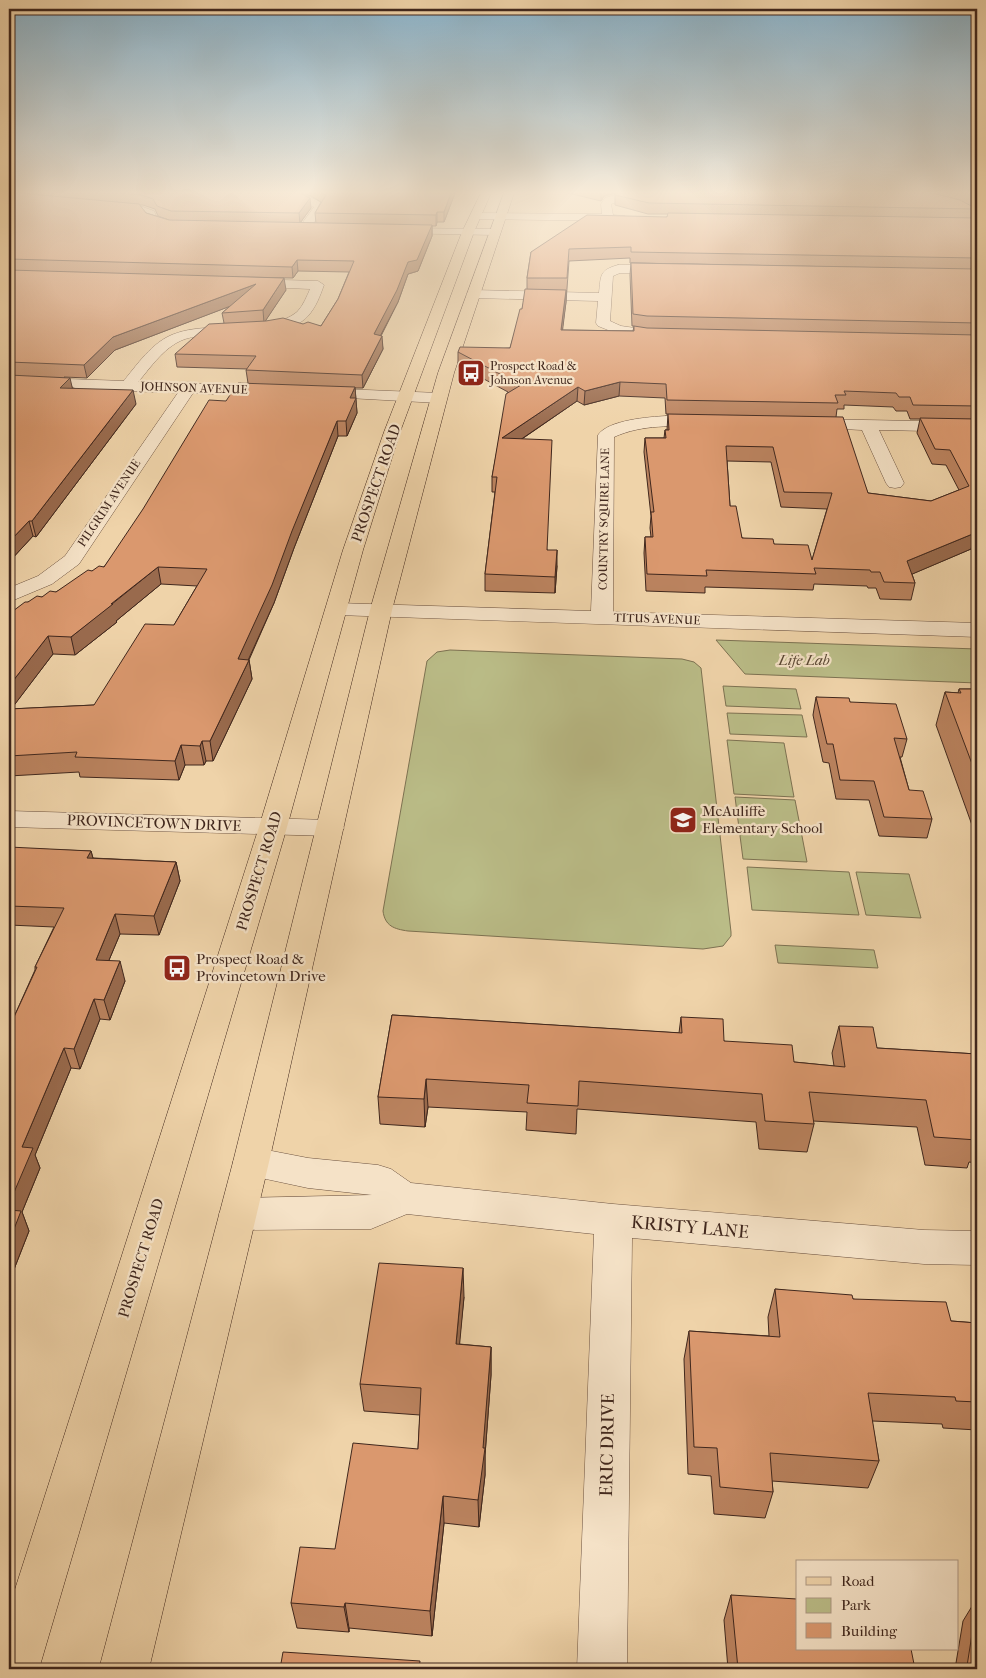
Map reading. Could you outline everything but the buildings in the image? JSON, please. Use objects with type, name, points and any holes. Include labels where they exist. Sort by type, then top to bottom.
[{"type":"main road","name":"PROSPECT ROAD","points":[[14,1669],[273,827],[353,550],[392,432],[453,271]]},
{"type":"main road","points":[[124,1669],[251,1162],[381,610],[439,398],[481,271]]},
{"type":"street","points":[[610,271],[607,274],[604,297],[603,323],[618,330],[646,334],[675,335]]},
{"type":"street","points":[[127,386],[164,344],[171,339],[194,332],[267,326],[294,320],[304,312],[318,285],[240,283]]},
{"type":"street","points":[[473,294],[604,297]]},
{"type":"street","name":"JOHNSON AVENUE","points":[[9,382],[189,387],[439,398]]},
{"type":"street","name":"PILGRIM AVENUE","points":[[9,596],[45,580],[72,560],[189,387]]},
{"type":"street","name":"COUNTRY SQUIRE LANE","points":[[602,618],[606,435],[621,426],[657,421],[724,422]]},
{"type":"street","points":[[791,424],[977,428]]},
{"type":"street","points":[[868,425],[896,483]]},
{"type":"street","name":"TITUS AVENUE","points":[[337,609],[977,630]]},
{"type":"street","name":"PROVINCETOWN DRIVE","points":[[9,819],[330,828]]},
{"type":"street","name":"KRISTY LANE","points":[[251,1162],[308,1173],[378,1180],[404,1198],[613,1220],[924,1247],[977,1248]]},
{"type":"street","points":[[238,1214],[371,1213],[404,1198]]},
{"type":"street","name":"ERIC DRIVE","points":[[602,1669],[613,1220]]},
{"type":"green space","name":"Life Lab","points":[[716,640],[977,649],[977,683],[745,674]]},
{"type":"green space","points":[[450,650],[682,659],[694,662],[701,668],[731,932],[731,936],[723,946],[703,949],[408,931],[394,928],[388,923],[383,911],[427,661],[437,652]]},
{"type":"green space","points":[[723,686],[796,689],[801,709],[726,706]]},
{"type":"green space","points":[[727,713],[802,715],[807,737],[730,734]]},
{"type":"green space","points":[[727,740],[784,743],[794,797],[734,794]]},
{"type":"green space","points":[[735,797],[795,800],[807,862],[743,859]]},
{"type":"green space","points":[[747,867],[849,872],[859,915],[752,910]]},
{"type":"green space","points":[[856,872],[909,874],[921,918],[866,915]]},
{"type":"green space","points":[[775,945],[874,950],[878,968],[778,963]]},
{"type":"place","name":"Prospect Road & Johnson Avenue","points":[[471,373]]},
{"type":"place","name":"McAuliffe Elementary School","points":[[683,820]]},
{"type":"place","name":"Prospect Road & Provincetown Drive","points":[[177,968]]}]
